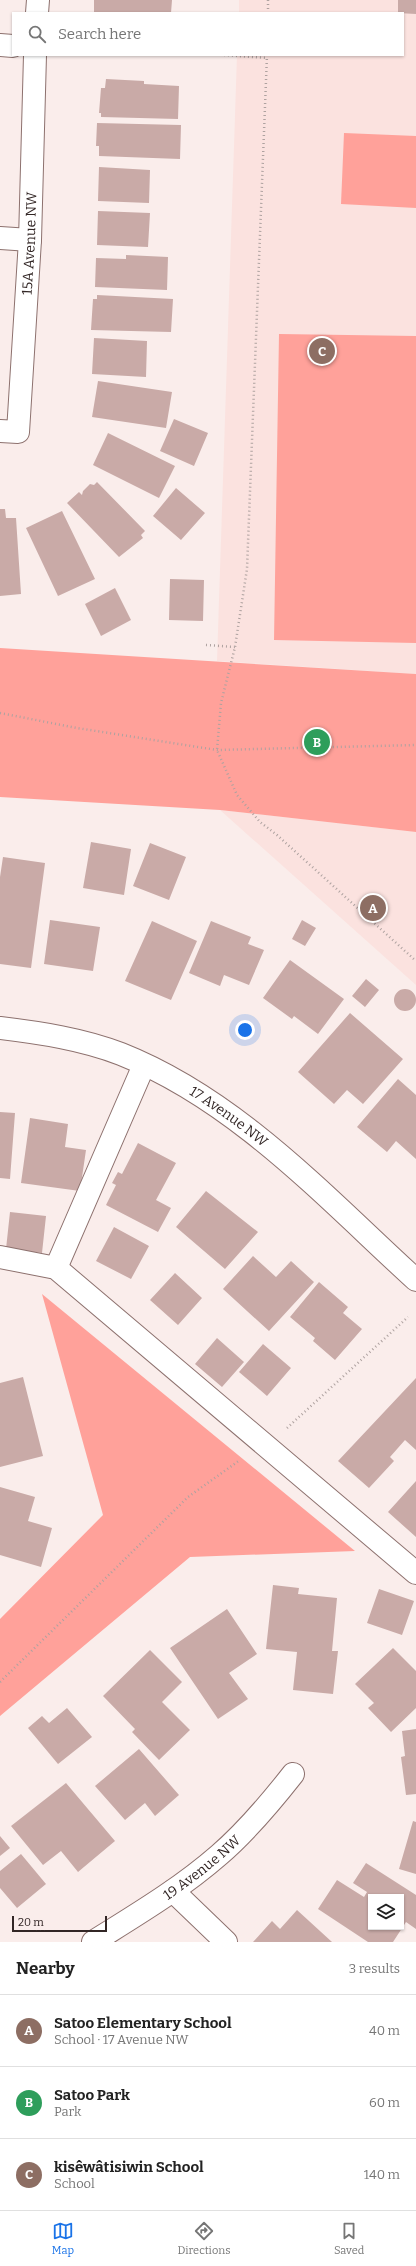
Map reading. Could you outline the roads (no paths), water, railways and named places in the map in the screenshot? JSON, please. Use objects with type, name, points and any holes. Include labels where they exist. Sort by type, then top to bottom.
[{"type":"street","points":[[37,12],[38,0]]},
{"type":"street","points":[[0,45],[12,46]]},
{"type":"street","name":"15A Avenue NW","points":[[9,431],[30,240],[35,56]]},
{"type":"street","points":[[0,238],[30,240]]},
{"type":"street","name":"17 Avenue NW","points":[[0,1028],[41,1033],[85,1043],[120,1054],[195,1092],[239,1123],[281,1156],[416,1280]]},
{"type":"street","points":[[56,1268],[144,1065]]},
{"type":"street","points":[[0,1257],[56,1268],[416,1573]]},
{"type":"street","name":"19 Avenue NW","points":[[93,1942],[172,1891],[220,1855],[267,1807],[293,1774]]},
{"type":"street","points":[[172,1891],[226,1942]]},
{"type":"place","name":"kisêwâtisiwin School","points":[[322,351]]},
{"type":"place","name":"Satoo Park","points":[[317,742]]},
{"type":"place","name":"Satoo Elementary School","points":[[373,908]]}]
